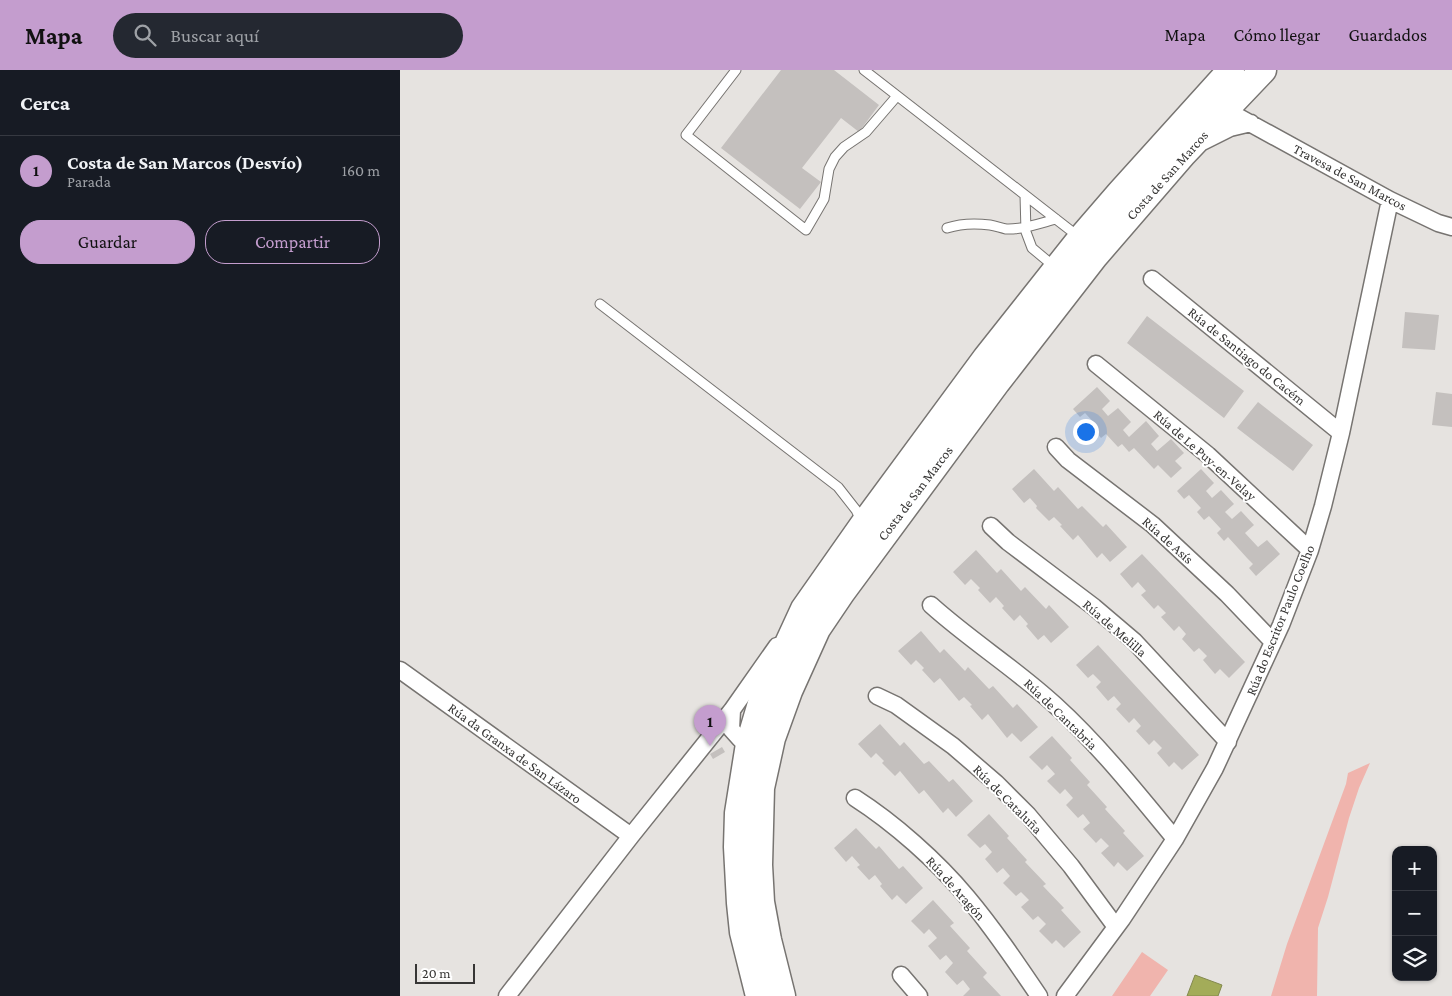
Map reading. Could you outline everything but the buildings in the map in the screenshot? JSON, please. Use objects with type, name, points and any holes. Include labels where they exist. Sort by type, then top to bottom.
[{"type":"main road","name":"Costa de San Marcos","points":[[782,996],[761,902],[759,865],[761,788],[772,738],[789,691],[810,619],[847,584],[1094,257],[1183,154],[1227,109],[1248,73]]},
{"type":"main road","name":"Costa de San Marcos","points":[[760,996],[743,932],[737,847],[738,813],[754,725],[810,619],[863,525],[986,358],[1081,238],[1120,194],[1248,73]]},
{"type":"main road","points":[[1120,194],[1163,160],[1206,114],[1227,109]]},
{"type":"main road","points":[[754,725],[755,771],[761,788]]},
{"type":"street","points":[[1183,154],[1207,138],[1230,128],[1251,123],[1247,101],[1248,73]]},
{"type":"street","name":"Travesa de San Marcos","points":[[1227,109],[1234,115],[1390,200],[1438,223],[1452,227]]},
{"type":"street","name":"Rúa do Escritor Paulo Coelho","points":[[1065,996],[1116,927],[1175,839],[1215,768],[1274,642],[1310,550],[1323,506],[1342,433],[1390,200]]},
{"type":"street","name":"Rúa de Santiago do Cacém","points":[[1152,279],[1342,433]]},
{"type":"street","name":"Rúa de Le Puy-en-Velay","points":[[1096,364],[1208,455],[1310,550]]},
{"type":"street","name":"Rúa de Asís","points":[[1056,447],[1068,460],[1153,525],[1227,594],[1274,642]]},
{"type":"street","name":"Rúa de Melilla","points":[[991,526],[1008,542],[1094,607],[1134,641],[1228,742]]},
{"type":"street","name":"Rúa de Cantabria","points":[[930,605],[1023,677],[1056,706],[1106,757],[1175,839]]},
{"type":"street","points":[[506,996],[706,742],[810,619]]},
{"type":"street","name":"Rúa da Granxa de San Lázaro","points":[[400,670],[631,836]]},
{"type":"street","name":"Rúa de Cataluña","points":[[877,696],[896,705],[946,741],[996,783],[1028,815],[1065,859],[1116,927]]},
{"type":"street","points":[[732,710],[749,700],[754,725]]},
{"type":"street","points":[[732,710],[754,725]]},
{"type":"street","points":[[706,742],[754,725]]},
{"type":"street","name":"Rúa de Aragón","points":[[855,798],[873,810],[943,870],[967,896],[1001,940],[1039,996]]},
{"type":"street","points":[[901,975],[919,996]]},
{"type":"lane","points":[[736,70],[686,136],[806,230],[824,199],[829,168],[835,157],[844,146],[866,132],[897,96]]},
{"type":"lane","points":[[864,70],[1081,238]]},
{"type":"lane","points":[[1025,195],[1026,232],[1032,248],[1057,269]]},
{"type":"lane","points":[[948,228],[958,224],[972,224],[992,225],[1007,229],[1056,219]]},
{"type":"lane","points":[[600,304],[838,487],[856,510],[863,525]]},
{"type":"shaded area","points":[[1370,763],[1349,818],[1318,928],[1317,996],[1271,996],[1287,944],[1346,784],[1348,773]]},
{"type":"shaded area","points":[[1142,952],[1168,970],[1150,996],[1112,996]]},
{"type":"shaded area","points":[[1195,975],[1222,985],[1218,996],[1187,996]]},
{"type":"place","name":"Costa de San Marcos (Desvío)","points":[[710,746]]}]
